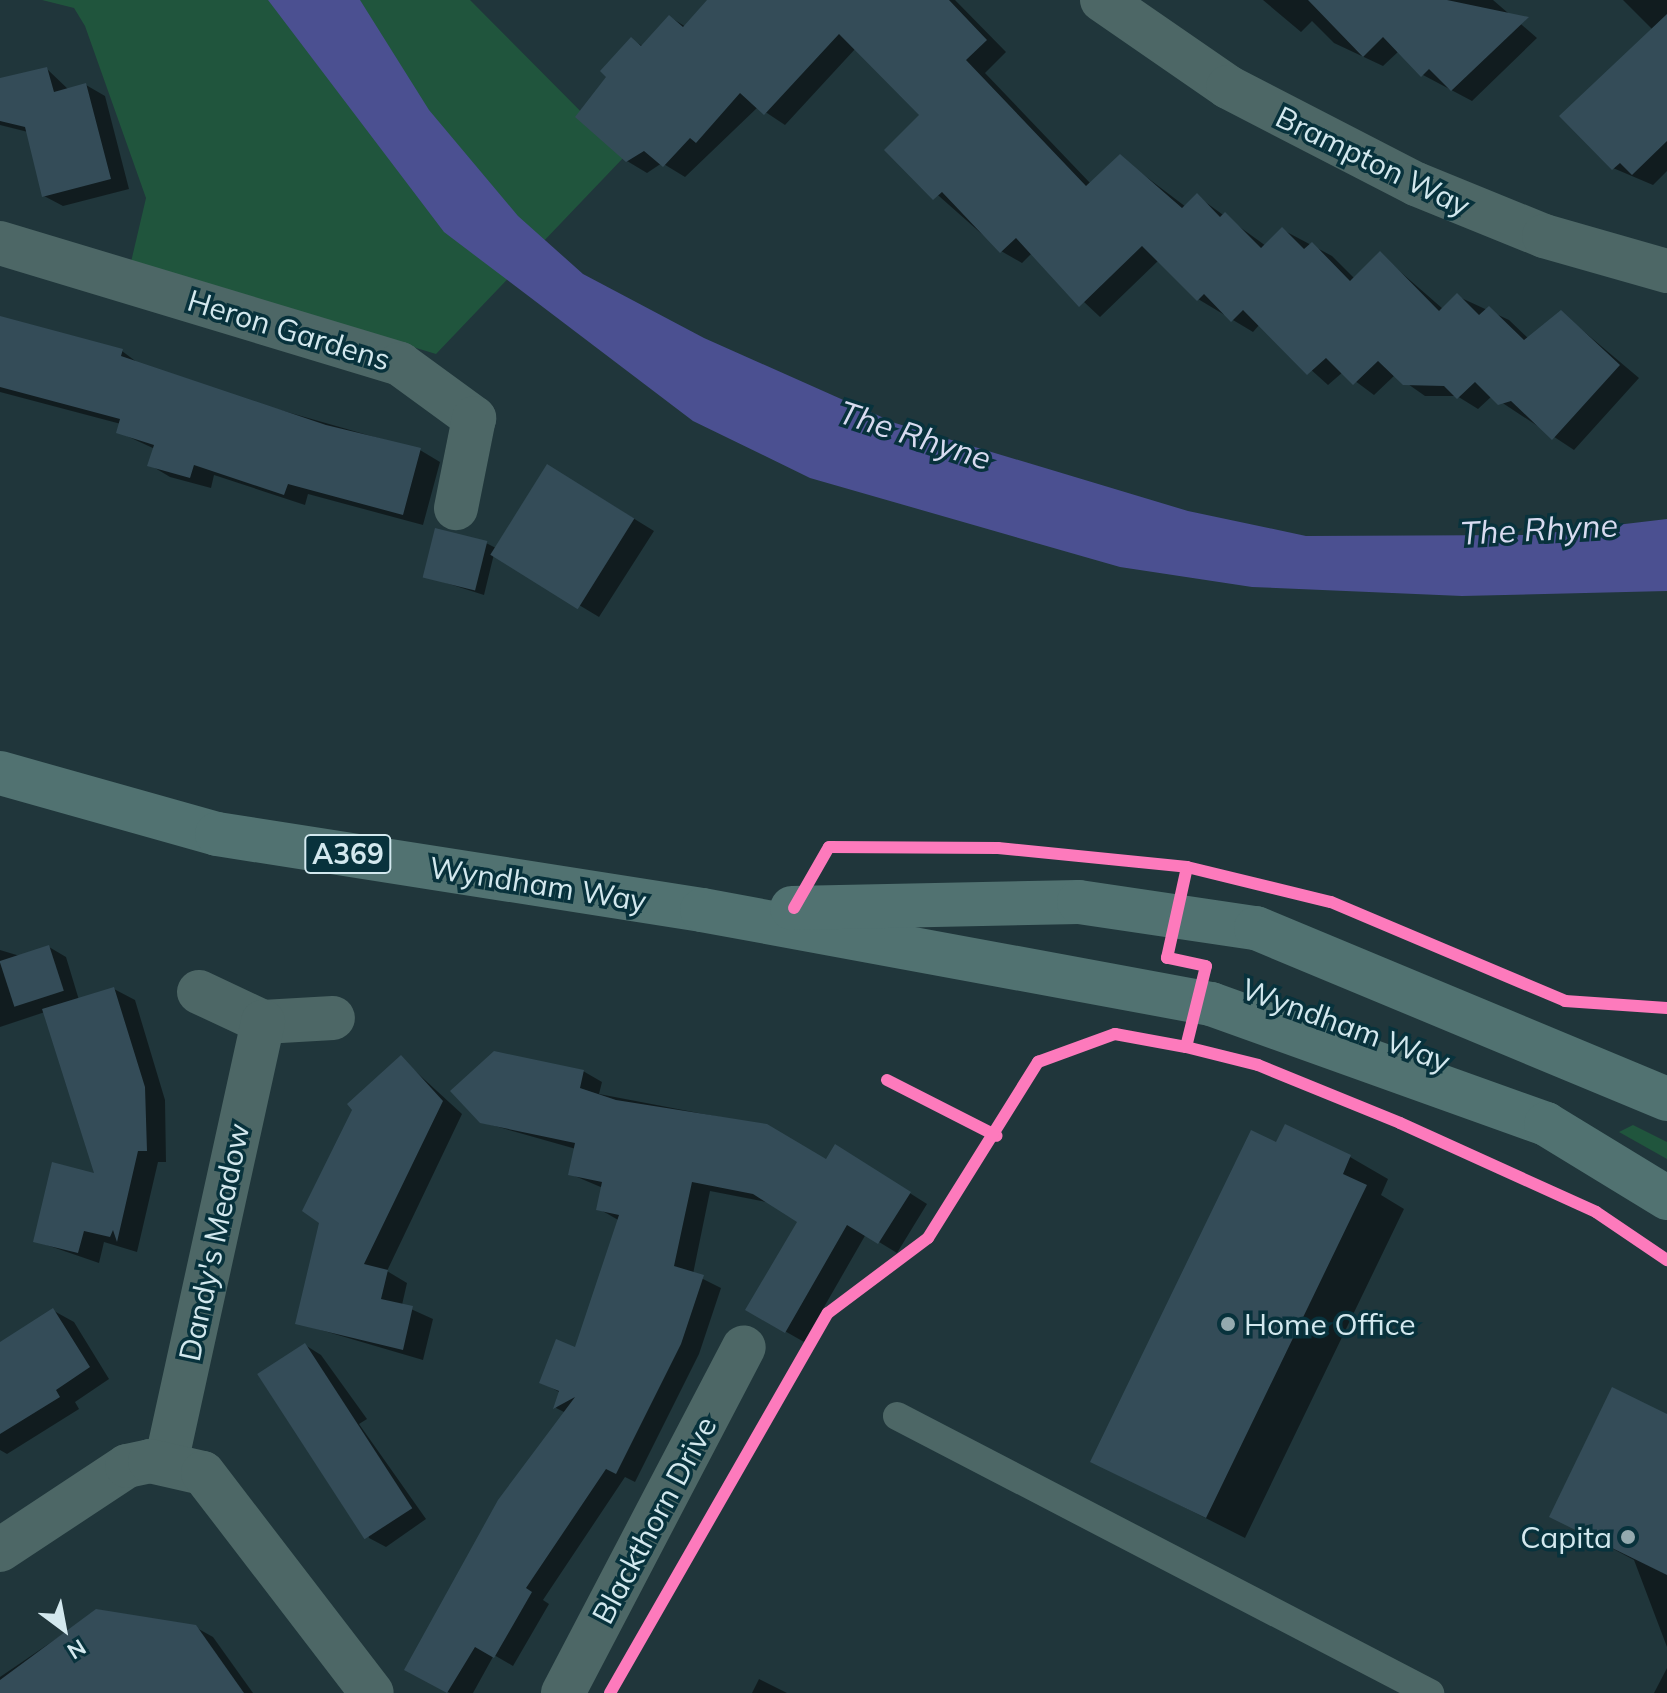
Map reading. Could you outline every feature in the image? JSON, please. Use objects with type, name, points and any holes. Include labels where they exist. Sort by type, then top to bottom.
[{"type":"main road","name":"Wyndham Way","points":[[0,773],[217,834],[702,910],[1211,1004],[1546,1124],[1667,1198]]},
{"type":"main road","name":"Wyndham Way","points":[[702,910],[1079,902],[1256,928],[1667,1099]]},
{"type":"street","name":"Brampton Way","points":[[1102,0],[1228,87],[1416,184],[1544,236],[1667,271]]},
{"type":"street","name":"Heron Gardens","points":[[0,243],[400,364],[474,418],[456,508]]},
{"type":"street","points":[[199,992],[263,1022],[333,1018]]},
{"type":"street","name":"Dandy's Meadow","points":[[166,1463],[263,1022]]},
{"type":"street","name":"Blackthorn Drive","points":[[563,1693],[744,1347]]},
{"type":"street","points":[[0,1550],[127,1466],[166,1463],[215,1481],[372,1693]]},
{"type":"lane","points":[[897,1416],[1430,1693]]},
{"type":"green space","points":[[42,0],[470,0],[625,156],[436,354],[131,262],[146,198],[85,26],[74,8]]},
{"type":"green space","points":[[1633,1125],[1667,1142],[1667,1159],[1619,1132]]},
{"type":"water","name":"The Rhyne","points":[[268,0],[360,0],[429,110],[518,216],[583,274],[704,338],[895,423],[1188,511],[1306,536],[1532,535],[1667,519],[1667,591],[1462,596],[1252,587],[1120,567],[810,478],[693,421],[444,232]]},
{"type":"building","points":[[707,0],[949,0],[987,40],[966,60],[1086,186],[1120,154],[1182,208],[1197,193],[1220,217],[1225,212],[1261,248],[1282,227],[1304,249],[1312,242],[1350,281],[1380,251],[1439,311],[1457,293],[1479,315],[1489,306],[1524,340],[1561,310],[1620,365],[1552,440],[1511,401],[1498,405],[1475,382],[1457,399],[1444,386],[1403,385],[1378,361],[1353,385],[1326,358],[1307,375],[1243,310],[1231,322],[1204,294],[1197,301],[1142,246],[1079,307],[1016,238],[1000,253],[942,192],[933,200],[884,150],[919,115],[839,34],[764,115],[740,93],[696,143],[690,138],[663,167],[644,151],[626,162],[575,117],[606,77],[600,71],[631,37],[641,46],[669,15],[683,27]]},
{"type":"building","points":[[1308,0],[1447,0],[1529,17],[1451,91],[1429,69],[1421,77],[1383,37],[1363,57]]},
{"type":"building","points":[[1667,14],[1667,141],[1632,175],[1620,163],[1612,170],[1559,116]]},
{"type":"building","points":[[47,67],[54,92],[86,83],[111,179],[42,197],[25,127],[0,121],[0,78]]},
{"type":"building","points":[[0,316],[123,349],[121,356],[326,425],[421,448],[403,515],[288,484],[284,495],[194,465],[190,478],[147,466],[154,445],[116,433],[120,419],[0,387]]},
{"type":"building","points":[[547,464],[634,519],[578,609],[490,555]]},
{"type":"building","points":[[435,528],[487,541],[475,591],[423,577]]},
{"type":"building","points":[[49,945],[64,991],[14,1007],[0,961]]},
{"type":"building","points":[[114,987],[145,1087],[147,1151],[138,1151],[117,1242],[113,1230],[110,1237],[84,1231],[78,1253],[33,1242],[52,1162],[94,1173],[42,1009]]},
{"type":"building","points":[[494,1051],[584,1070],[580,1088],[616,1100],[767,1124],[826,1159],[835,1144],[911,1192],[878,1244],[847,1225],[785,1333],[745,1310],[797,1222],[753,1194],[692,1182],[674,1266],[704,1275],[681,1344],[616,1474],[606,1469],[526,1588],[532,1592],[494,1658],[475,1647],[447,1693],[404,1670],[498,1500],[575,1397],[553,1409],[559,1391],[539,1383],[556,1339],[575,1347],[619,1215],[596,1210],[602,1182],[568,1175],[575,1143],[480,1123],[450,1091]]},
{"type":"building","points":[[401,1055],[443,1101],[364,1264],[388,1270],[381,1299],[413,1306],[403,1350],[295,1324],[319,1223],[302,1211],[352,1110],[347,1104]]},
{"type":"building","name":"Home Office","points":[[1285,1124],[1351,1155],[1343,1174],[1367,1185],[1206,1518],[1090,1462],[1251,1130],[1276,1142]]},
{"type":"building","points":[[53,1308],[90,1367],[56,1390],[60,1397],[0,1434],[0,1342]]},
{"type":"building","points":[[305,1343],[412,1508],[364,1539],[257,1374]]},
{"type":"building","name":"Capita","points":[[1612,1387],[1667,1414],[1667,1575],[1549,1517]]},
{"type":"building","points":[[96,1609],[196,1625],[244,1693],[0,1693],[0,1680]]},
{"type":"cycle path","points":[[794,908],[829,847],[998,848],[1187,867],[1331,902],[1565,1001],[1667,1008]]},
{"type":"cycle path","points":[[610,1693],[828,1313],[928,1238],[1038,1062],[1115,1034],[1186,1047],[1206,966],[1167,958],[1187,867]]},
{"type":"cycle path","points":[[1186,1047],[1258,1065],[1400,1123],[1596,1212],[1667,1260]]},
{"type":"cycle path","points":[[887,1080],[997,1136]]},
{"type":"place","name":"Home Office","points":[[1228,1324]]},
{"type":"place","name":"Capita","points":[[1628,1537]]}]
